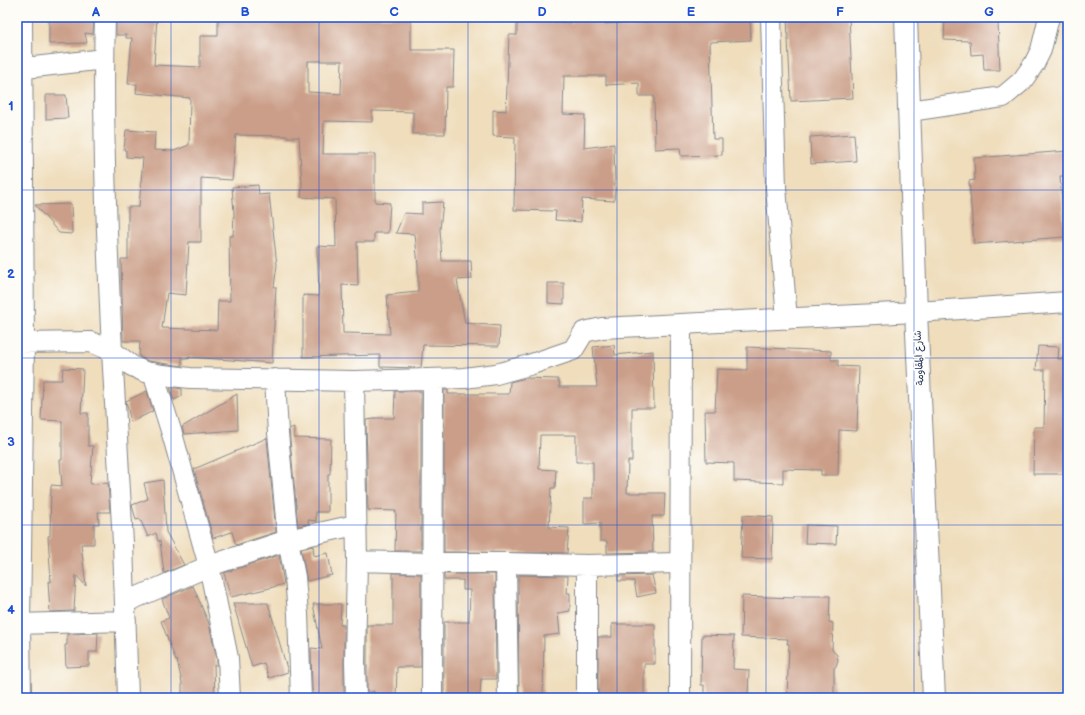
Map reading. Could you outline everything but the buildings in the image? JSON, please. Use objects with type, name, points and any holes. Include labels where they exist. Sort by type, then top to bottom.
[{"type":"highway","name":"شارع المقاومة","points":[[906,17],[916,312],[934,698]]},
{"type":"street","points":[[21,698],[18,624],[20,69],[22,17]]},
{"type":"street","points":[[105,17],[104,59],[106,210],[126,612],[128,698]]},
{"type":"street","points":[[771,17],[776,188],[787,319]]},
{"type":"street","points":[[910,111],[1003,97],[1022,81],[1034,64],[1041,50],[1050,17]]},
{"type":"street","points":[[20,69],[104,59]]},
{"type":"street","points":[[20,343],[91,342],[112,351],[132,366],[145,372],[190,378],[354,381],[464,378],[496,374],[529,365],[573,350],[584,332],[602,328],[916,312],[1068,302]]},
{"type":"street","points":[[680,698],[681,324]]},
{"type":"street","points":[[153,373],[173,437],[208,566],[228,658],[230,698]]},
{"type":"street","points":[[275,379],[278,433],[288,540],[295,577],[301,698]]},
{"type":"street","points":[[432,698],[433,379]]},
{"type":"street","points":[[354,381],[355,525],[357,560],[355,662],[356,698]]},
{"type":"street","points":[[18,624],[126,612],[208,566],[288,540],[355,525]]},
{"type":"street","points":[[357,560],[432,563],[587,565],[680,563]]},
{"type":"street","points":[[506,563],[508,698]]},
{"type":"street","points":[[587,565],[587,698]]}]
